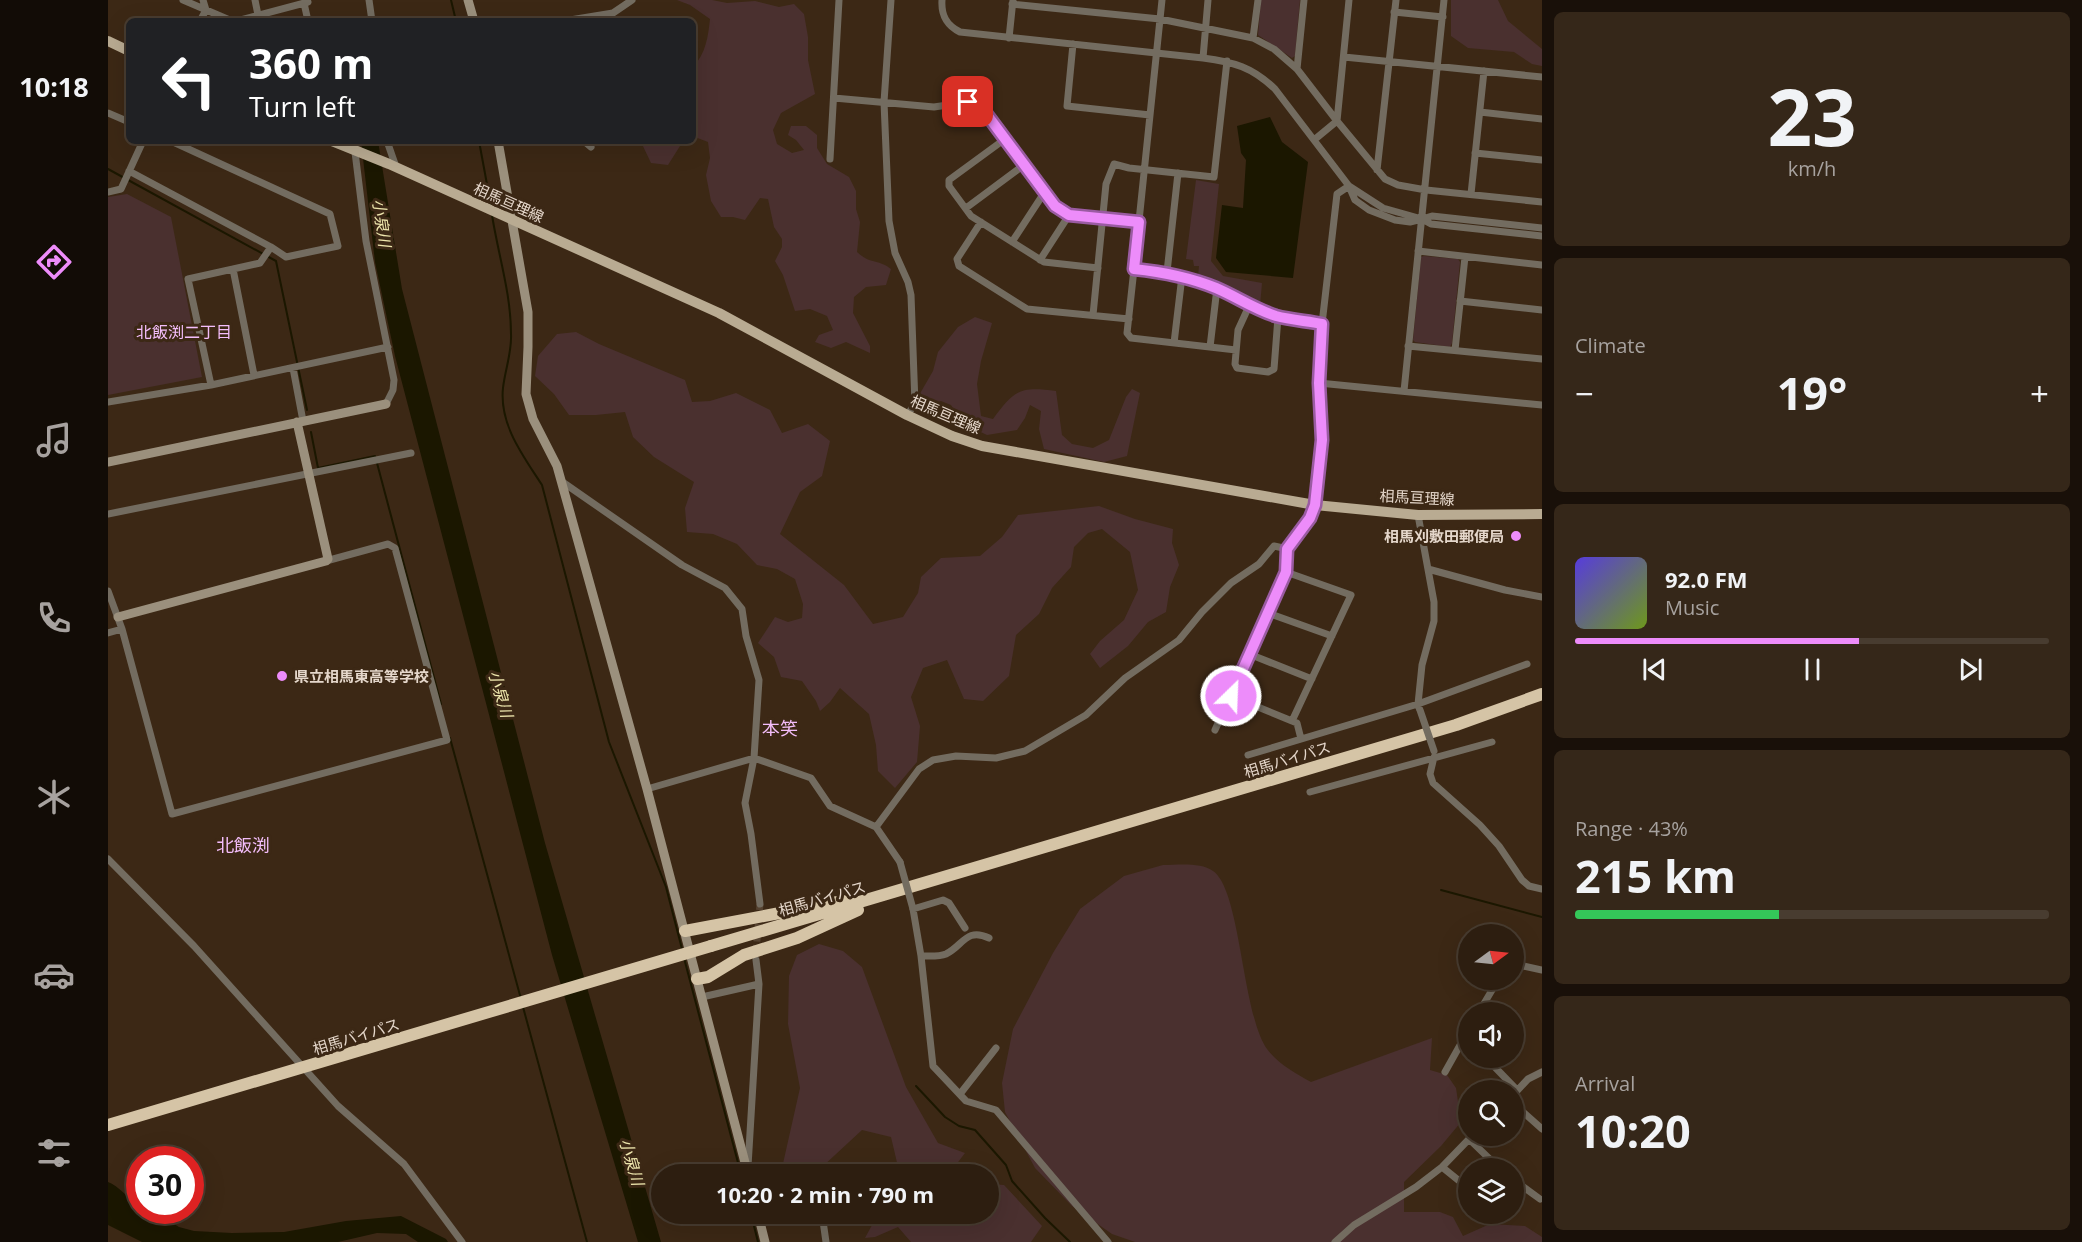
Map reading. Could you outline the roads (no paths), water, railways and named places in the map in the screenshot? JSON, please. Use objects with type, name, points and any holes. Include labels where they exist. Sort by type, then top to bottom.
[{"type":"highway","name":"相馬バイパス","points":[[108,1125],[1456,725],[1542,694]]},
{"type":"highway","points":[[685,931],[805,907],[898,892]]},
{"type":"highway","points":[[697,979],[708,977],[744,955],[796,938],[898,892]]},
{"type":"main road","points":[[108,41],[126,50]]},
{"type":"main road","name":"相馬亘理線","points":[[339,144],[719,313],[908,415],[952,436],[982,446],[1315,505],[1418,515],[1542,514]]},
{"type":"street","points":[[183,0],[225,18]]},
{"type":"street","points":[[202,18],[206,10],[203,0]]},
{"type":"street","points":[[255,0],[258,15]]},
{"type":"street","points":[[369,0],[372,18]]},
{"type":"street","points":[[468,0],[473,18]]},
{"type":"street","points":[[582,18],[613,13],[632,0]]},
{"type":"street","points":[[830,159],[839,0]]},
{"type":"street","points":[[891,0],[884,102],[889,221],[895,253],[908,282],[911,295],[915,404],[908,415]]},
{"type":"street","points":[[942,0],[943,15],[952,28],[960,32],[1227,61],[1253,71],[1275,89],[1349,186],[1354,200],[1369,210],[1395,220],[1410,222],[1432,216],[1542,228]]},
{"type":"street","points":[[1162,0],[1127,333],[1131,338],[1236,350]]},
{"type":"street","points":[[1203,58],[1208,0]]},
{"type":"street","points":[[1253,38],[1258,0]]},
{"type":"street","points":[[1297,69],[1304,0]]},
{"type":"street","points":[[1314,140],[1337,121],[1349,0]]},
{"type":"street","points":[[1377,171],[1396,0]]},
{"type":"street","points":[[1404,391],[1444,0]]},
{"type":"street","points":[[248,18],[306,2],[308,18]]},
{"type":"street","points":[[1009,38],[1012,2],[1160,19],[1253,38],[1274,49],[1297,69],[1385,179],[1398,185],[1426,190],[1542,202]]},
{"type":"street","points":[[1394,12],[1443,17]]},
{"type":"street","points":[[1073,44],[1067,106],[1150,115]]},
{"type":"street","points":[[1344,57],[1542,76]]},
{"type":"street","points":[[1093,315],[1106,184],[1114,164],[1144,170],[1214,177],[1227,61]]},
{"type":"street","points":[[1471,194],[1484,71]]},
{"type":"street","points":[[834,98],[934,106],[972,102],[982,108],[1055,206],[1069,215],[1139,222]]},
{"type":"street","points":[[1480,112],[1542,119]]},
{"type":"street","points":[[108,113],[126,121]]},
{"type":"street","points":[[1005,139],[949,180],[949,186],[971,216],[1040,260],[1098,268]]},
{"type":"street","points":[[108,192],[121,189],[142,144]]},
{"type":"street","points":[[128,173],[286,258],[338,246],[330,214],[178,144]]},
{"type":"street","points":[[388,144],[392,166]]},
{"type":"street","points":[[499,144],[528,312],[526,394],[533,419],[557,466],[647,789],[746,1164]]},
{"type":"street","points":[[588,144],[591,147]]},
{"type":"street","points":[[108,462],[386,404],[393,390],[394,380],[366,241],[357,153]]},
{"type":"street","points":[[1475,153],[1542,160]]},
{"type":"street","points":[[966,208],[1024,165]]},
{"type":"street","points":[[1167,272],[1178,173]]},
{"type":"street","points":[[1215,730],[1286,572],[1287,549],[1310,518],[1315,505],[1322,440],[1319,383],[1322,324],[1337,194],[1349,186]]},
{"type":"street","points":[[1012,242],[1044,193]]},
{"type":"street","points":[[1040,260],[1069,215]]},
{"type":"street","points":[[1422,219],[1431,224],[1542,236]]},
{"type":"street","points":[[981,222],[957,259],[959,266],[1027,309],[1129,319]]},
{"type":"street","points":[[211,385],[188,279],[260,263],[270,248]]},
{"type":"street","points":[[1418,251],[1542,265]]},
{"type":"street","points":[[1455,350],[1465,257]]},
{"type":"street","points":[[233,269],[254,375]]},
{"type":"street","points":[[1134,269],[1182,276],[1217,288],[1249,306],[1278,316],[1322,324]]},
{"type":"street","points":[[1174,343],[1182,276]]},
{"type":"street","points":[[1210,347],[1217,288]]},
{"type":"street","points":[[1460,301],[1542,310]]},
{"type":"street","points":[[1249,306],[1238,330],[1234,364],[1237,368],[1268,372],[1274,369],[1278,316]]},
{"type":"street","points":[[1408,346],[1542,360]]},
{"type":"street","points":[[108,402],[211,385],[388,347]]},
{"type":"street","points":[[296,368],[300,422],[308,475],[328,558],[326,561]]},
{"type":"street","points":[[1319,383],[1542,405]]},
{"type":"street","points":[[108,514],[411,453]]},
{"type":"street","points":[[561,481],[682,565],[725,588],[742,609],[746,636],[759,680],[754,759],[745,803],[760,904]]},
{"type":"street","points":[[1418,515],[1434,602],[1434,621],[1422,665],[1419,707],[1434,755],[1430,774],[1433,783],[1486,831],[1522,880],[1542,889]]},
{"type":"street","points":[[108,591],[122,629],[172,814],[447,740],[395,548],[388,543],[118,617]]},
{"type":"street","points":[[876,827],[919,769],[933,760],[956,756],[996,758],[1025,751],[1086,715],[1125,678],[1179,639],[1231,583],[1259,564],[1274,546],[1287,549]]},
{"type":"street","points":[[1428,569],[1505,590],[1542,597]]},
{"type":"street","points":[[1286,572],[1351,595],[1292,721]]},
{"type":"street","points":[[1268,613],[1332,636]]},
{"type":"street","points":[[108,633],[122,629]]},
{"type":"street","points":[[1249,654],[1312,679]]},
{"type":"street","points":[[1248,755],[1419,707],[1527,664]]},
{"type":"street","points":[[1231,696],[1297,723],[1301,739]]},
{"type":"street","points":[[1310,792],[1434,755],[1492,742]]},
{"type":"street","points":[[647,789],[754,759],[811,778],[830,806],[876,827],[900,862],[913,909],[921,956],[933,1066],[966,1101],[996,1110],[1107,1242]]},
{"type":"street","points":[[108,859],[194,946],[338,1106],[404,1164],[462,1242]]},
{"type":"street","points":[[913,909],[943,900],[949,903],[965,928]]},
{"type":"street","points":[[921,956],[946,954],[971,935],[980,934],[989,938]]},
{"type":"street","points":[[749,1164],[759,984],[756,960]]},
{"type":"street","points":[[1524,966],[1542,970]]},
{"type":"street","points":[[702,998],[759,984]]},
{"type":"street","points":[[960,1095],[996,1048]]},
{"type":"street","points":[[1445,1072],[1458,1051]]},
{"type":"street","points":[[1495,1068],[1505,1080]]},
{"type":"street","points":[[1524,1083],[1542,1071]]},
{"type":"street","points":[[1524,1113],[1542,1129]]},
{"type":"street","points":[[1335,1242],[1354,1224],[1416,1187],[1442,1167],[1462,1146]]},
{"type":"street","points":[[1479,1146],[1490,1158]]},
{"type":"street","points":[[1442,1167],[1458,1180]]},
{"type":"street","points":[[1524,1187],[1540,1199]]},
{"type":"street","points":[[760,1224],[765,1242]]},
{"type":"street","points":[[823,1224],[826,1242]]},
{"type":"water","points":[[1270,117],[1282,142],[1308,162],[1293,278],[1226,272],[1216,258],[1222,205],[1243,208],[1246,160],[1241,153],[1237,126]]},
{"type":"water","name":"小泉川","points":[[361,144],[378,144],[402,289],[545,843],[651,1208],[651,1224],[656,1224],[661,1242],[638,1242],[552,955],[395,356],[375,262]]},
{"type":"water","points":[[108,1182],[126,1195],[126,1224],[174,1224],[194,1231],[232,1233],[284,1232],[346,1221],[401,1216],[448,1242],[418,1242],[406,1234],[377,1233],[338,1242],[142,1242],[108,1225]]},
{"type":"waterway","points":[[451,0],[455,18]]},
{"type":"waterway","points":[[480,144],[491,206]]},
{"type":"waterway","points":[[108,169],[276,261],[307,410]]},
{"type":"waterway","points":[[492,215],[507,289],[510,319],[511,341],[503,388],[505,415],[514,440],[542,485],[609,742],[666,887],[682,949]]},
{"type":"waterway","points":[[311,432],[318,468],[375,457]]},
{"type":"waterway","points":[[377,463],[441,704]]},
{"type":"waterway","points":[[450,738],[521,999]]},
{"type":"waterway","points":[[1441,890],[1542,917]]},
{"type":"waterway","points":[[684,958],[738,1164]]},
{"type":"waterway","points":[[523,1007],[587,1242]]},
{"type":"waterway","points":[[916,1086],[945,1117],[959,1126],[975,1130],[1006,1165],[1012,1181],[1070,1242]]},
{"type":"waterway","points":[[754,1224],[758,1242]]},
{"type":"tunnel","points":[[756,952],[760,904]]},
{"type":"place","name":"相馬刈敷田郵便局","points":[[1516,536]]},
{"type":"place","name":"県立相馬東高等学校","points":[[282,676]]},
{"type":"district","name":"北飯渕二丁目","points":[[184,332]]},
{"type":"district","name":"本笑","points":[[780,728]]},
{"type":"district","name":"北飯渕","points":[[243,845]]}]
